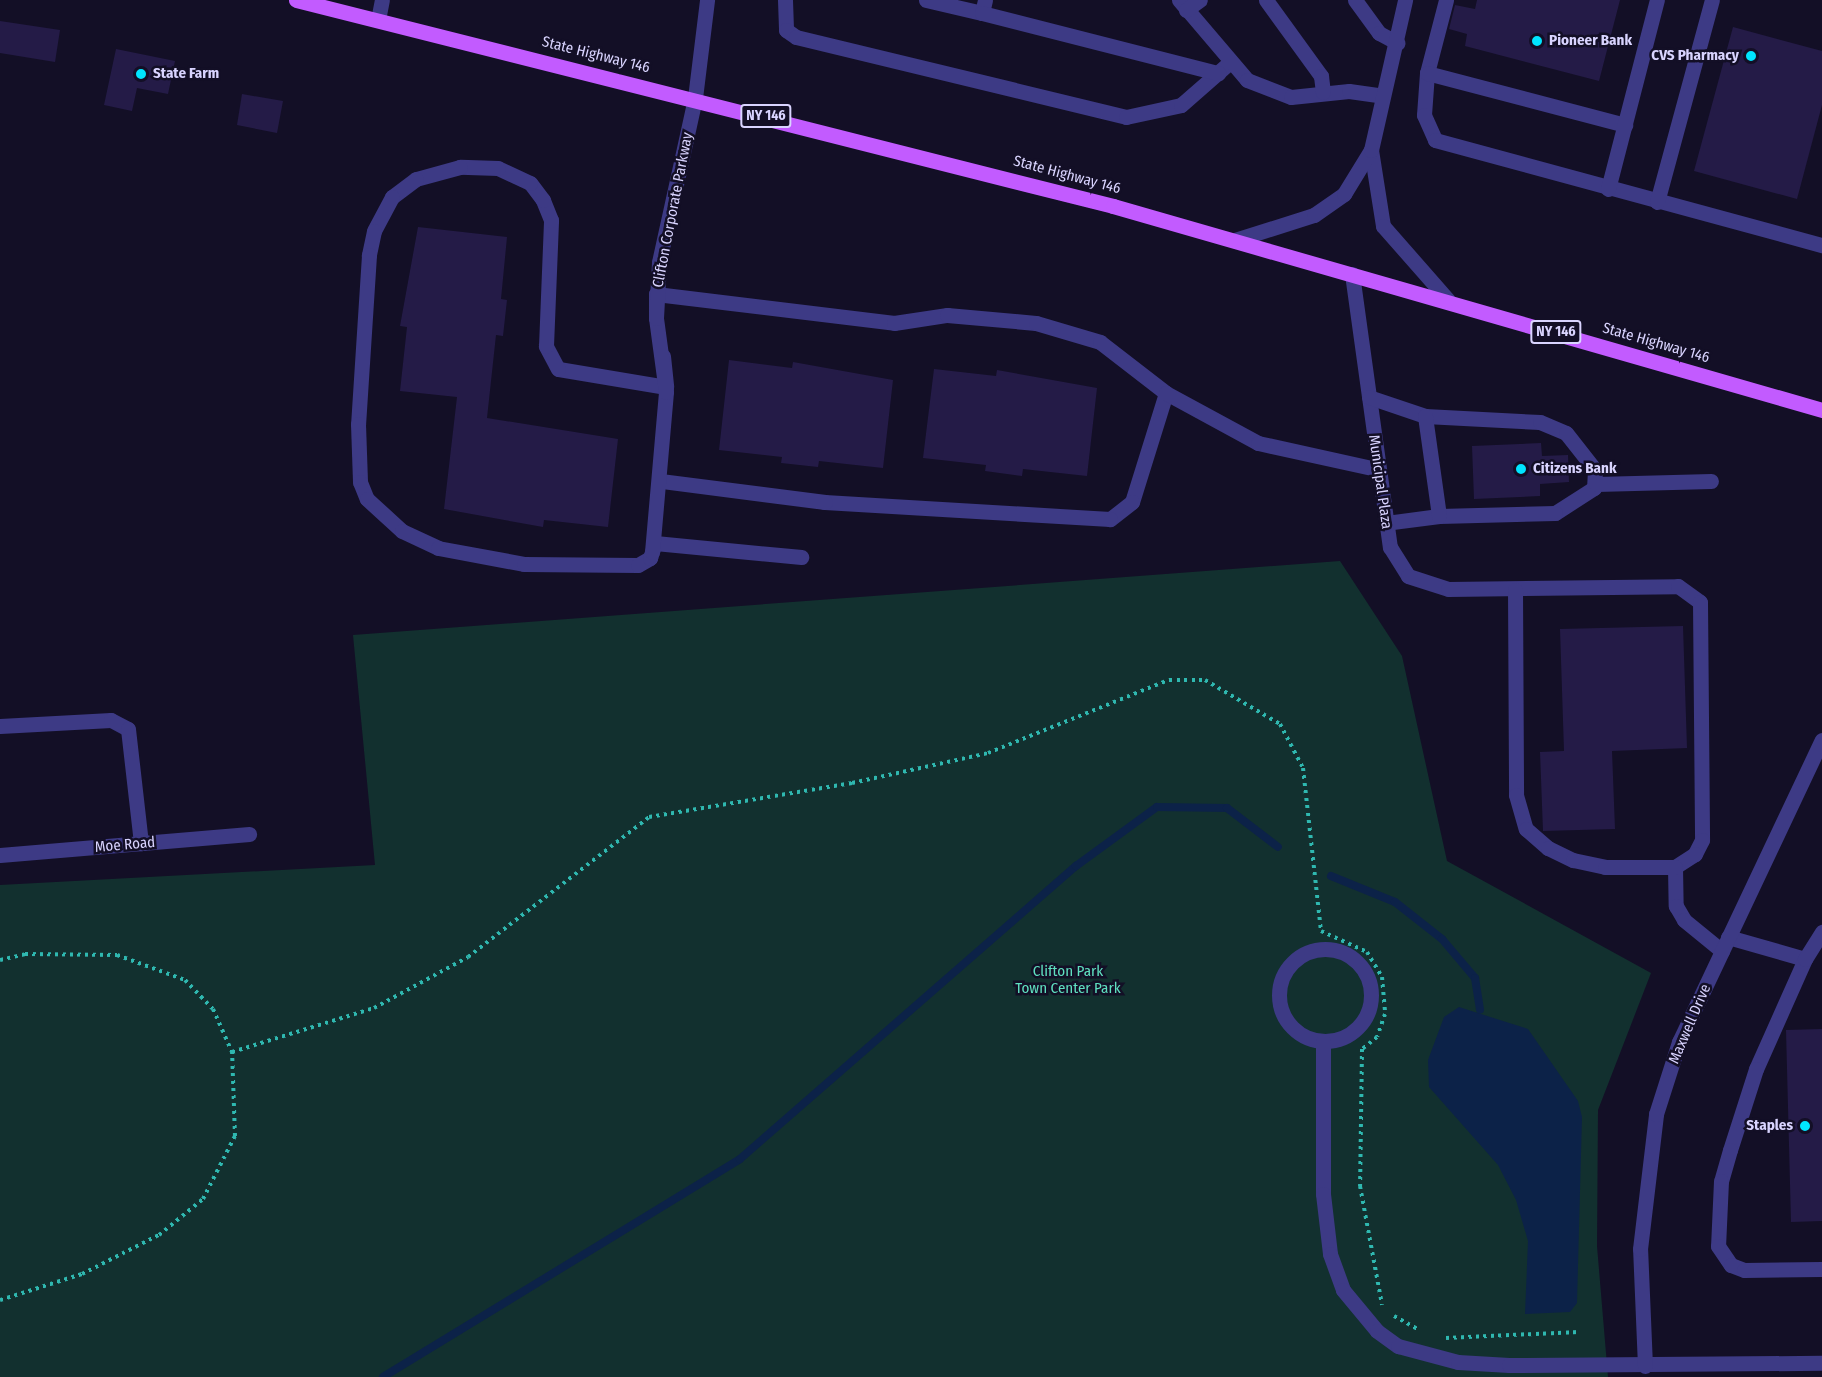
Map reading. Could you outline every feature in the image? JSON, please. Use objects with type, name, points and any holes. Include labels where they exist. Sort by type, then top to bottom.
[{"type":"main road","name":"State Highway 146","points":[[296,0],[695,98],[1235,240],[1822,410]]},
{"type":"street","points":[[378,20],[382,0]]},
{"type":"street","name":"Clifton Corporate Parkway","points":[[666,387],[656,318],[657,294],[695,98],[707,0]]},
{"type":"street","points":[[785,0],[786,30],[796,37],[1110,115],[1167,112],[1224,68]]},
{"type":"street","points":[[926,0],[984,7],[1224,68],[1272,92],[1291,97],[1323,92],[1383,96]]},
{"type":"street","points":[[1200,0],[1182,5],[1224,68]]},
{"type":"street","points":[[1266,0],[1321,76],[1323,92]]},
{"type":"street","points":[[1355,0],[1379,33],[1398,43]]},
{"type":"street","points":[[1405,0],[1398,43],[1371,150],[1383,226],[1448,300]]},
{"type":"street","points":[[1446,0],[1427,73],[1424,115],[1435,140],[1608,189],[1822,245]]},
{"type":"street","points":[[1608,189],[1657,0]]},
{"type":"street","points":[[1657,202],[1712,0]]},
{"type":"street","points":[[1427,73],[1625,126]]},
{"type":"street","points":[[1235,240],[1334,204],[1371,150]]},
{"type":"street","points":[[460,167],[498,168],[530,183],[550,220],[546,346],[550,362],[569,371],[666,387],[662,481],[655,543],[650,558],[638,565],[524,564],[438,548],[402,531],[367,499],[360,482],[358,424],[369,255],[374,231],[392,197],[416,179],[460,167]]},
{"type":"street","name":"Municipal Plaza","points":[[1352,274],[1369,397],[1376,469],[1390,547],[1408,576],[1448,589],[1515,590],[1678,586],[1700,602],[1702,840],[1695,854],[1675,867]]},
{"type":"street","points":[[657,294],[894,323],[947,315],[1036,323],[1100,342],[1166,393],[1258,442],[1376,469]]},
{"type":"street","points":[[662,481],[825,502],[1110,519],[1132,502],[1166,393]]},
{"type":"street","points":[[1369,397],[1425,416],[1540,422],[1579,445],[1595,470],[1596,484]]},
{"type":"street","points":[[1425,416],[1439,516]]},
{"type":"street","points":[[1386,523],[1439,516],[1555,513],[1571,507],[1596,484],[1711,481]]},
{"type":"street","points":[[655,543],[801,557]]},
{"type":"street","points":[[1515,590],[1516,795],[1526,829],[1548,848],[1573,860],[1605,867],[1675,867],[1676,906],[1684,920],[1725,944],[1805,959]]},
{"type":"street","points":[[0,726],[111,720],[128,729],[141,843]]},
{"type":"street","name":"Maxwell Drive","points":[[1645,1366],[1640,1249],[1656,1114],[1679,1042],[1822,740]]},
{"type":"street","name":"Moe Road","points":[[0,855],[249,834]]},
{"type":"street","points":[[1822,932],[1805,959],[1756,1069],[1721,1181],[1717,1227],[1722,1256],[1744,1270],[1822,1269]]},
{"type":"street","points":[[1326,948],[1357,961],[1371,989],[1370,1005],[1359,1026],[1323,1041],[1295,1031],[1286,1020],[1278,992],[1288,965],[1299,956],[1326,948]]},
{"type":"street","points":[[1323,1041],[1323,1194],[1329,1254],[1343,1290],[1377,1331],[1421,1356],[1458,1362],[1645,1366],[1822,1363]]},
{"type":"path","points":[[232,1052],[374,1008],[468,957],[649,818],[852,783],[988,753],[1169,680],[1205,680],[1280,724],[1303,768],[1321,930],[1367,952],[1382,977],[1385,1014],[1377,1037],[1362,1049],[1360,1186],[1382,1305],[1403,1321],[1443,1338],[1579,1332]]},
{"type":"path","points":[[0,960],[25,954],[117,955],[185,980],[213,1009],[232,1052],[235,1136],[203,1199],[159,1235],[82,1274],[0,1300]]},
{"type":"green space","name":"Clifton Park Town Center Park","points":[[1340,561],[1402,656],[1447,861],[1651,973],[1598,1110],[1597,1246],[1608,1377],[0,1377],[0,885],[375,865],[353,635]]},
{"type":"water","points":[[1459,1007],[1528,1029],[1578,1101],[1582,1117],[1577,1303],[1570,1312],[1525,1314],[1528,1241],[1516,1200],[1498,1165],[1429,1087],[1428,1060],[1444,1017]]},
{"type":"building","points":[[1477,0],[1620,0],[1599,81],[1465,46],[1467,34],[1449,29],[1455,5],[1475,9]]},
{"type":"building","points":[[0,21],[60,30],[55,62],[0,53]]},
{"type":"building","name":"CVS Pharmacy","points":[[1733,27],[1822,51],[1822,105],[1797,199],[1694,171]]},
{"type":"building","name":"State Farm","points":[[116,49],[175,61],[168,94],[137,88],[132,111],[104,105]]},
{"type":"building","points":[[242,94],[283,101],[277,133],[237,125]]},
{"type":"building","points":[[418,227],[507,237],[501,299],[507,300],[503,336],[496,335],[487,418],[618,439],[608,527],[544,520],[543,527],[444,509],[457,397],[400,391],[407,327],[400,326]]},
{"type":"building","points":[[729,360],[792,368],[793,362],[893,380],[883,468],[819,461],[818,467],[781,463],[782,457],[719,450]]},
{"type":"building","points":[[934,369],[996,376],[997,370],[1097,388],[1087,476],[1023,469],[1022,476],[985,471],[986,465],[923,458]]},
{"type":"building","name":"Citizens Bank","points":[[1541,443],[1542,456],[1568,455],[1569,482],[1540,484],[1540,496],[1474,499],[1472,446]]},
{"type":"building","points":[[1683,626],[1687,748],[1612,751],[1615,829],[1543,831],[1540,752],[1564,751],[1560,629]]},
{"type":"building","name":"Staples","points":[[1822,1029],[1822,1221],[1791,1222],[1786,1030]]},
{"type":"waterway","points":[[383,1377],[740,1159],[1076,866],[1157,807],[1227,808],[1278,847]]},
{"type":"waterway","points":[[1331,876],[1395,902],[1442,939],[1475,978],[1480,1010]]},
{"type":"place","name":"Pioneer Bank","points":[[1537,41]]},
{"type":"place","name":"CVS Pharmacy","points":[[1751,56]]},
{"type":"place","name":"State Farm","points":[[141,74]]},
{"type":"place","name":"Citizens Bank","points":[[1521,469]]},
{"type":"place","name":"Staples","points":[[1805,1126]]}]
